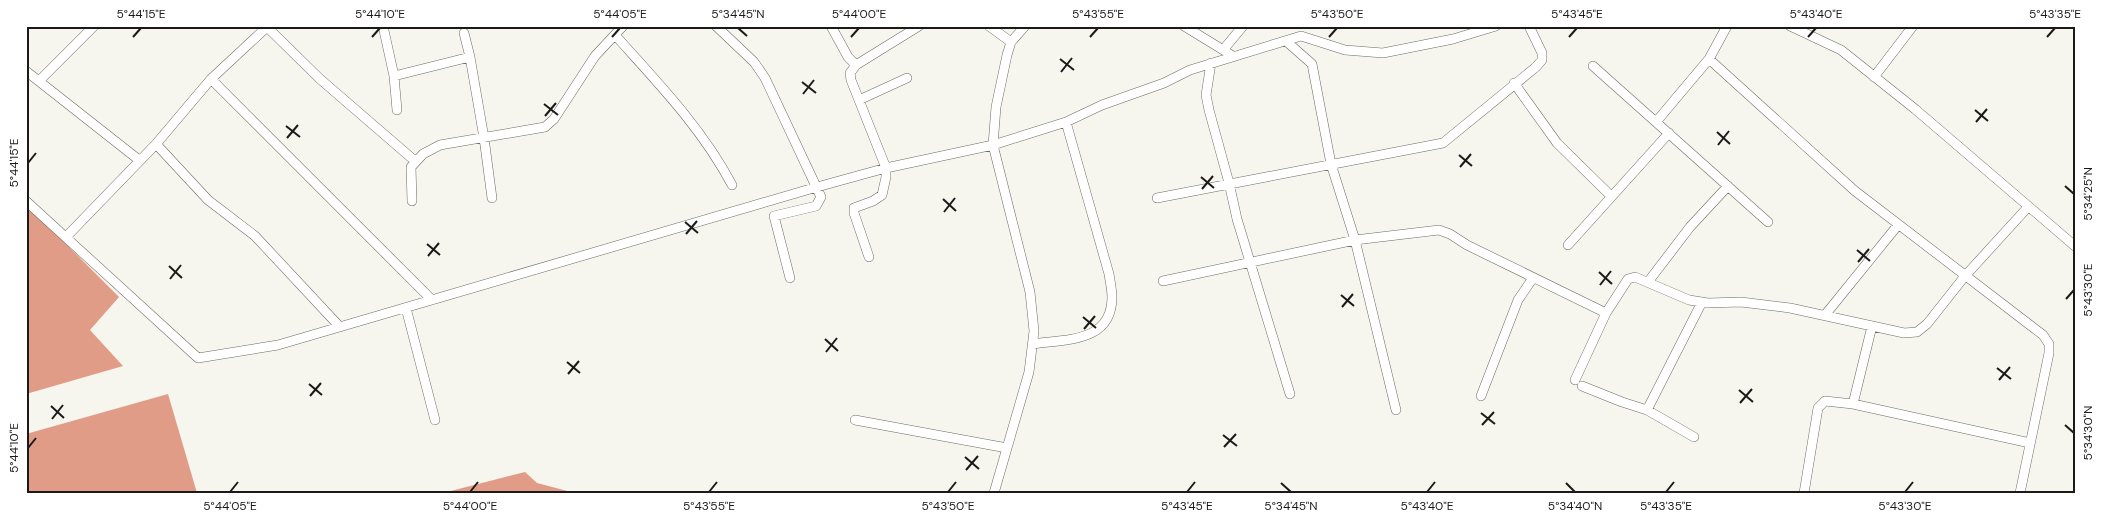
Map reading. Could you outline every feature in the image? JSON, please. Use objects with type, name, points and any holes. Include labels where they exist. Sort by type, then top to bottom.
[{"type":"street","points":[[39,81],[94,26]]},
{"type":"street","points":[[383,26],[394,76],[397,110]]},
{"type":"street","points":[[412,201],[411,167],[422,154],[440,146],[545,126],[554,119],[594,56],[622,26]]},
{"type":"street","points":[[716,26],[754,62],[765,78],[818,187],[821,197],[816,206],[774,216],[790,278]]},
{"type":"street","points":[[831,26],[848,57],[856,65]]},
{"type":"street","points":[[869,257],[854,208],[873,201],[882,195],[885,186],[886,168],[850,74],[856,65],[919,26]]},
{"type":"street","points":[[989,26],[1011,42]]},
{"type":"street","points":[[994,493],[1029,372],[1034,331],[1030,292],[993,144],[1001,81],[1011,42],[1025,26]]},
{"type":"street","points":[[1184,26],[1233,56]]},
{"type":"street","points":[[1223,50],[1243,26]]},
{"type":"street","points":[[26,201],[67,236],[198,358],[278,345],[818,187],[886,168],[993,144],[1066,122],[1102,105],[1164,84],[1190,70],[1301,36],[1345,50],[1383,54],[1453,39],[1496,26]]},
{"type":"street","points":[[1157,198],[1443,143],[1514,83],[1536,67],[1542,60],[1542,53],[1529,26]]},
{"type":"street","points":[[1656,122],[1709,59],[1727,26]]},
{"type":"street","points":[[1790,26],[1841,50],[2076,247]]},
{"type":"street","points":[[1874,77],[1913,26]]},
{"type":"street","points":[[67,236],[156,144],[211,79],[267,27],[320,78],[416,161]]},
{"type":"street","points":[[464,33],[484,138],[492,198]]},
{"type":"street","points":[[615,35],[679,106],[718,158],[732,185]]},
{"type":"street","points":[[1286,41],[1312,64],[1331,164],[1355,240],[1396,410]]},
{"type":"street","points":[[394,76],[470,57]]},
{"type":"street","points":[[1709,59],[1855,192],[2043,335],[2049,344],[2049,353],[2020,493]]},
{"type":"street","points":[[1211,63],[1206,96],[1230,183],[1237,219],[1290,394]]},
{"type":"street","points":[[1593,66],[1768,222]]},
{"type":"street","points":[[26,72],[139,160]]},
{"type":"street","points":[[859,100],[907,78]]},
{"type":"street","points":[[211,79],[432,300]]},
{"type":"street","points":[[1514,83],[1557,143],[1612,196]]},
{"type":"street","points":[[1032,344],[1084,337],[1098,331],[1108,317],[1112,298],[1108,274],[1066,122]]},
{"type":"street","points":[[1568,244],[1669,133]]},
{"type":"street","points":[[156,144],[208,200],[255,236],[340,327]]},
{"type":"street","points":[[1648,282],[1690,227],[1728,186]]},
{"type":"street","points":[[1694,437],[1647,410],[1622,402],[1578,383],[1606,312],[1628,280],[1635,277],[1690,300],[1702,302],[1741,302],[1790,308],[1904,333],[1917,332],[1927,324],[1965,276],[2028,206]]},
{"type":"street","points":[[1825,315],[1898,225]]},
{"type":"street","points":[[1163,282],[1355,240],[1439,230],[1533,278],[1540,279],[1606,312]]},
{"type":"street","points":[[1481,396],[1518,300],[1533,278]]},
{"type":"street","points":[[1647,410],[1702,302]]},
{"type":"street","points":[[406,308],[435,420]]},
{"type":"street","points":[[1853,404],[1872,326]]},
{"type":"street","points":[[1804,493],[1818,408],[1825,401],[1853,404],[2030,443]]},
{"type":"street","points":[[855,420],[1007,448]]},
{"type":"shaded area","points":[[26,204],[119,297],[90,330],[123,366],[26,394]]},
{"type":"shaded area","points":[[168,394],[197,493],[26,493],[26,434]]},
{"type":"shaded area","points":[[525,472],[537,483],[575,493],[443,493]]}]
